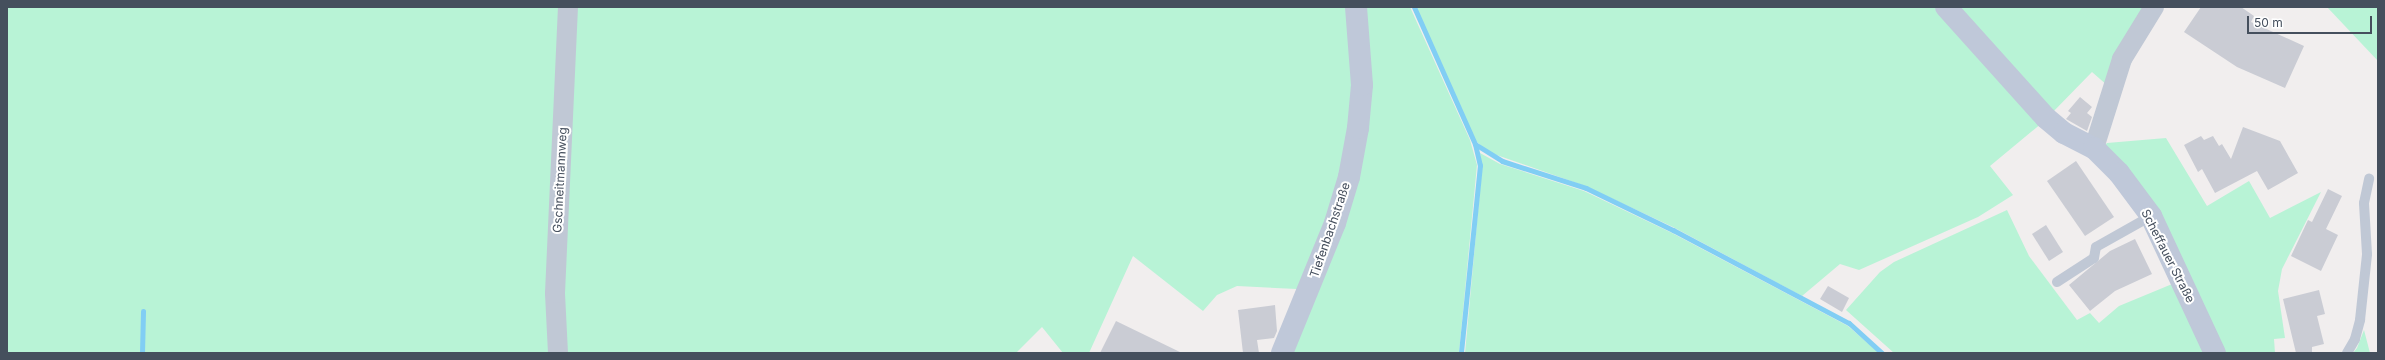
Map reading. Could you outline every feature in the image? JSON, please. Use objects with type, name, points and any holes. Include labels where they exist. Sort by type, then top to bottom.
[{"type":"street","name":"Gschneitmannweg","points":[[558,353],[555,293],[568,7]]},
{"type":"street","name":"Tiefenbachstraße","points":[[1282,353],[1333,230],[1349,177],[1358,128],[1362,85],[1356,7]]},
{"type":"street","name":"Scheffauer Straße","points":[[1946,7],[2046,118],[2064,133],[2094,148],[2119,173],[2151,216],[2214,353]]},
{"type":"street","points":[[2094,148],[2122,58],[2154,7]]},
{"type":"lane","points":[[2347,353],[2355,339],[2360,320],[2367,254],[2364,203],[2369,179]]},
{"type":"lane","points":[[2057,282],[2094,258],[2096,247],[2151,216]]},
{"type":"green space","points":[[7,7],[1352,7],[1356,38],[1345,173],[1297,289],[1237,286],[1217,295],[1203,311],[1133,256],[1089,353],[1063,353],[1042,327],[1016,353],[7,353]]},
{"type":"green space","points":[[1361,7],[1410,7],[1470,140],[1477,165],[1459,353],[1288,353],[1341,225]]},
{"type":"green space","points":[[1416,7],[1936,7],[2042,123],[1990,166],[2013,195],[1978,217],[1859,270],[1840,264],[1802,296],[1673,227],[1585,186],[1488,152],[1475,140]]},
{"type":"green space","points":[[1955,7],[2148,7],[2108,86],[2092,72],[2050,115]]},
{"type":"green space","points":[[2327,7],[2378,7],[2378,61]]},
{"type":"green space","points":[[2166,138],[2207,206],[2249,181],[2270,218],[2321,192],[2282,269],[2278,291],[2285,338],[2274,339],[2275,353],[2220,353],[2104,146],[2107,143]]},
{"type":"green space","points":[[1480,153],[1500,164],[1584,191],[1672,233],[1848,326],[1879,353],[1465,353],[1482,168]]},
{"type":"green space","points":[[2007,210],[2029,256],[2077,320],[2090,313],[2099,323],[2119,306],[2177,282],[2209,353],[1894,353],[1846,310],[1880,272],[1894,262]]},
{"type":"green space","points":[[2364,330],[2370,353],[2353,353],[2357,348]]},
{"type":"building","points":[[2201,7],[2241,7],[2254,16],[2251,22],[2304,46],[2285,88],[2237,67],[2184,32]]},
{"type":"building","points":[[2080,97],[2092,107],[2087,113],[2092,117],[2087,131],[2066,119],[2071,113],[2068,111]]},
{"type":"building","points":[[2243,127],[2280,141],[2298,173],[2268,190],[2257,171],[2215,193],[2202,169],[2198,172],[2184,145],[2201,136],[2204,140],[2213,136],[2219,146],[2222,144],[2231,159]]},
{"type":"building","points":[[2076,161],[2114,217],[2085,236],[2047,181]]},
{"type":"building","points":[[2328,189],[2342,196],[2326,229],[2338,235],[2321,271],[2291,256],[2308,220],[2312,222]]},
{"type":"building","points":[[2046,225],[2063,252],[2049,261],[2032,234]]},
{"type":"building","points":[[2135,239],[2152,274],[2115,291],[2090,311],[2069,285],[2110,251]]},
{"type":"building","points":[[1828,286],[1849,298],[1842,312],[1820,299]]},
{"type":"building","points":[[2319,290],[2325,314],[2317,316],[2324,344],[2312,347],[2312,353],[2296,353],[2283,299]]},
{"type":"building","points":[[1275,305],[1277,331],[1274,338],[1257,340],[1259,353],[1243,353],[1238,310]]},
{"type":"building","points":[[1116,321],[1182,353],[1100,353]]},
{"type":"waterway","points":[[1414,7],[1475,144],[1480,165],[1461,353]]},
{"type":"waterway","points":[[1475,144],[1502,161],[1586,188],[1673,230],[1849,323],[1882,353]]},
{"type":"waterway","points":[[142,353],[143,311]]}]
